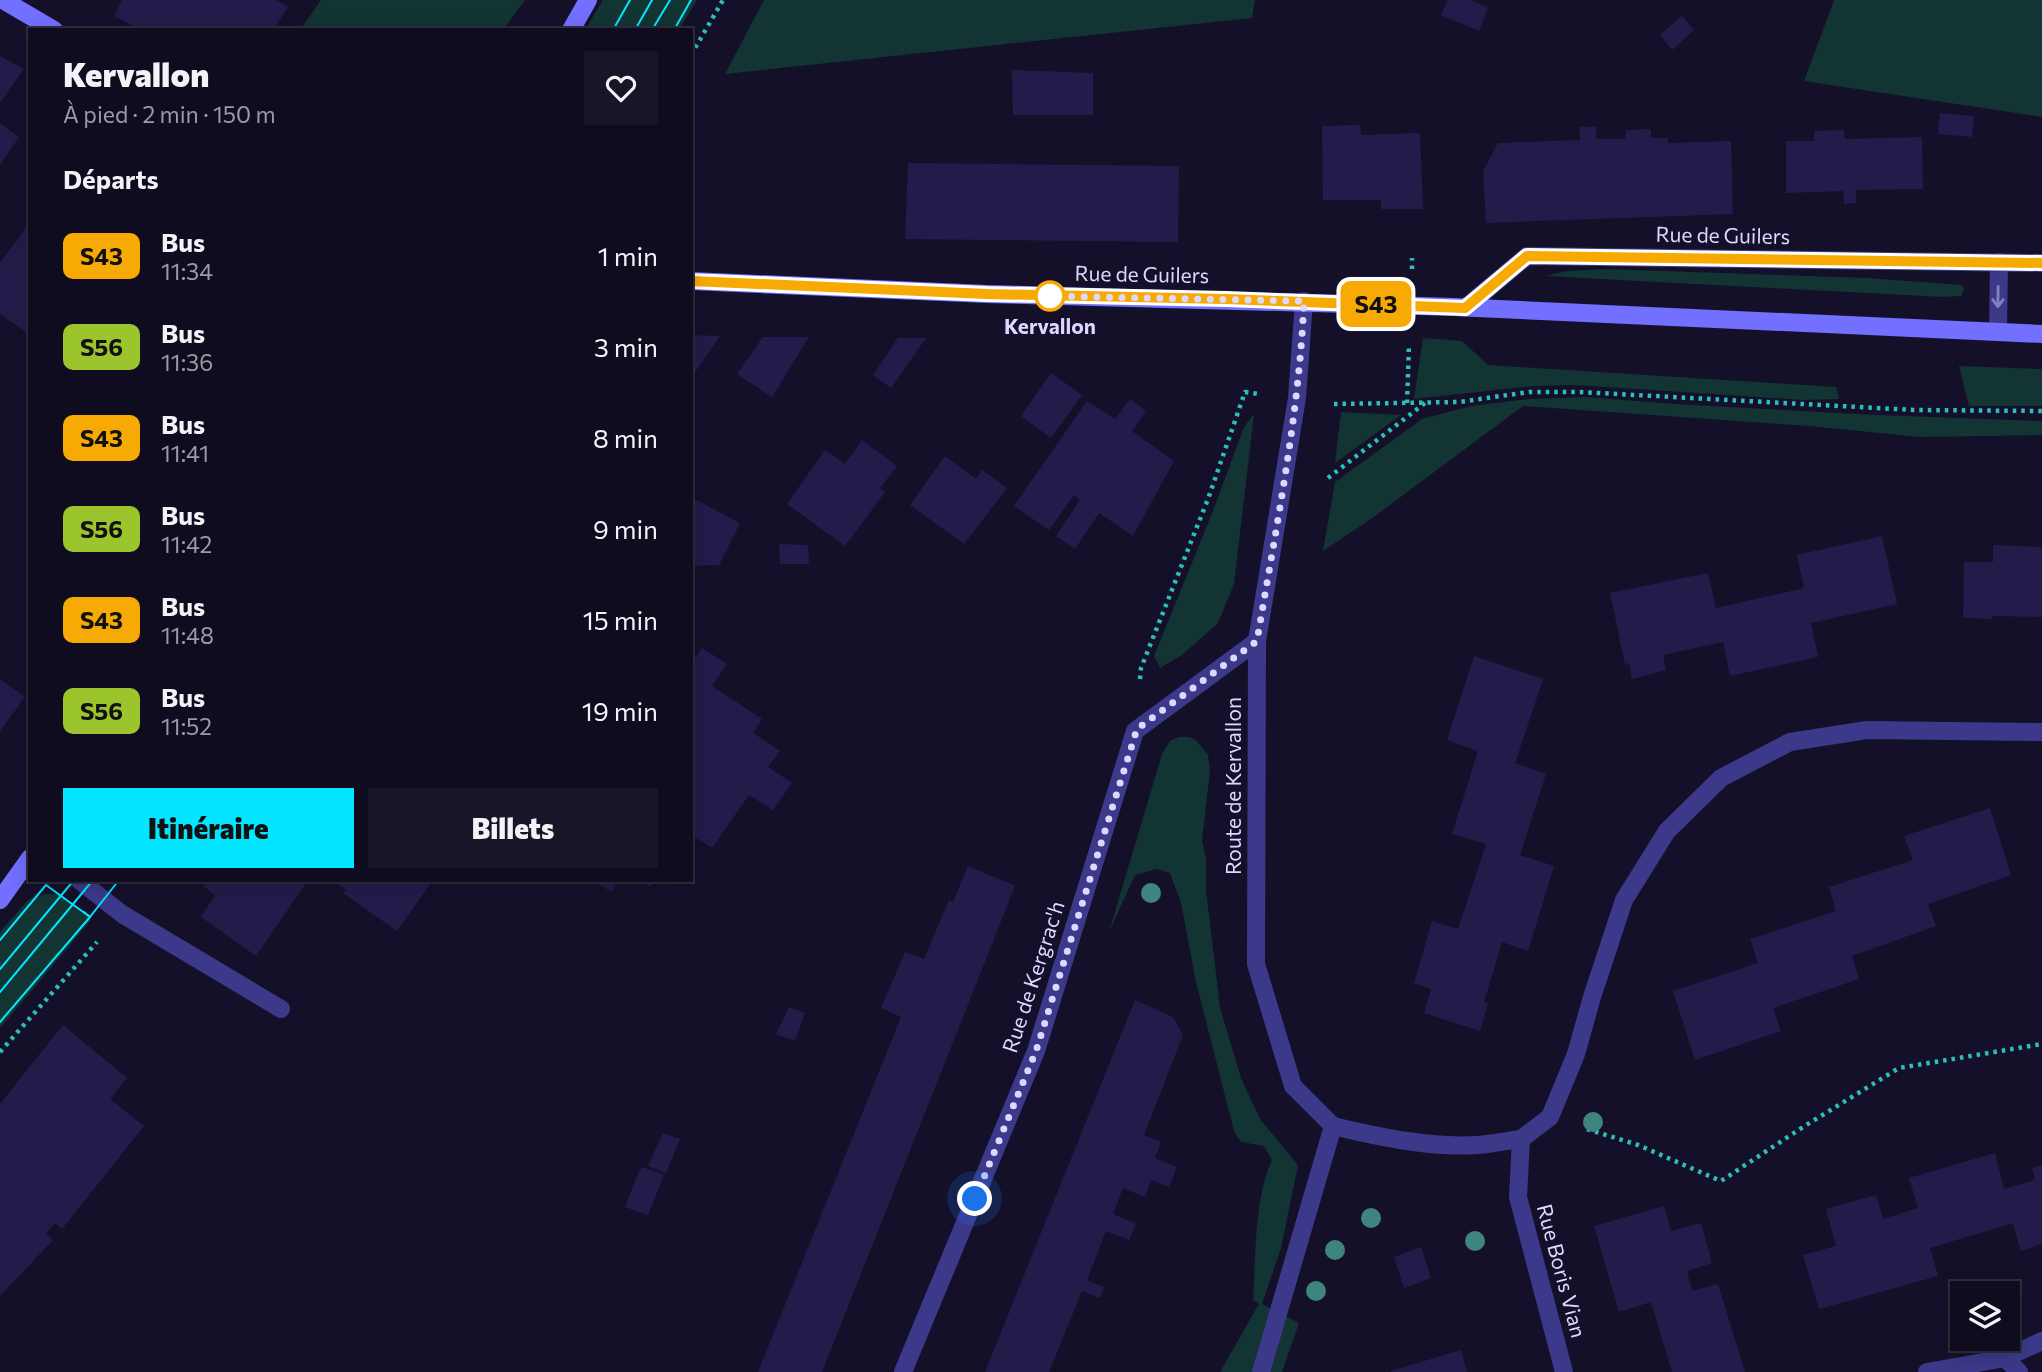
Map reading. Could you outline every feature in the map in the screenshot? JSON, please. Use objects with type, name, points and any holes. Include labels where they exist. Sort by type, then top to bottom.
[{"type":"street","points":[[3,0],[51,28]]},
{"type":"street","points":[[571,28],[588,0]]},
{"type":"street","name":"Rue de Guilers","points":[[1465,308],[1527,256],[2042,263]]},
{"type":"street","points":[[1998,332],[1999,262]]},
{"type":"street","name":"Rue de Guilers","points":[[693,281],[987,294],[1304,301],[2042,334]]},
{"type":"street","name":"Route de Kervallon","points":[[1304,301],[1297,398],[1257,641],[1256,964],[1293,1086],[1333,1126]]},
{"type":"street","points":[[1135,732],[1257,641]]},
{"type":"street","points":[[1261,1372],[1333,1126],[1365,1134],[1431,1143],[1476,1145],[1521,1139],[1550,1116],[1576,1054],[1624,900],[1667,831],[1721,778],[1790,743],[1867,730],[2042,732]]},
{"type":"street","name":"Rue de Kergrac'h","points":[[903,1372],[1036,1051],[1135,732]]},
{"type":"street","points":[[0,900],[28,862]]},
{"type":"street","points":[[82,882],[122,914],[281,1009]]},
{"type":"street","name":"Rue Boris Vian","points":[[1521,1139],[1518,1197],[1564,1372]]},
{"type":"street","points":[[1927,1372],[2005,1358],[2042,1341]]},
{"type":"street","points":[[2005,1358],[2019,1372]]},
{"type":"path","points":[[693,52],[723,0]]},
{"type":"path","points":[[1297,398],[1335,404],[1459,402],[1529,392],[1580,392],[1914,410],[2042,411]]},
{"type":"path","points":[[1135,732],[1140,668],[1208,499],[1245,393]]},
{"type":"path","points":[[1328,478],[1426,402]]},
{"type":"path","points":[[0,1052],[122,914]]},
{"type":"path","points":[[1579,1126],[1638,1145],[1721,1181],[1899,1068],[2042,1044]]},
{"type":"green space","points":[[321,0],[525,0],[504,28],[301,28]]},
{"type":"green space","points":[[603,0],[697,0],[680,28],[586,28]]},
{"type":"green space","points":[[764,0],[1255,0],[1252,18],[725,74]]},
{"type":"green space","points":[[1834,0],[2042,0],[2042,117],[1804,81]]},
{"type":"green space","points":[[1606,269],[1868,278],[1962,285],[1964,289],[1961,296],[1943,297],[1545,276],[1568,271]]},
{"type":"green space","points":[[1423,338],[1462,341],[1488,365],[1836,387],[1839,399],[1803,400],[1576,385],[1533,386],[1414,399]]},
{"type":"green space","points":[[1959,366],[2042,369],[2042,406],[1969,406]]},
{"type":"green space","points":[[1587,397],[1877,415],[2042,421],[2042,435],[1920,437],[1809,426],[1523,406],[1371,519],[1323,551],[1335,482],[1422,419],[1471,406],[1529,399]]},
{"type":"green space","points":[[1341,412],[1401,415],[1335,463]]},
{"type":"green space","points":[[1254,414],[1234,584],[1218,623],[1182,655],[1160,668],[1154,656],[1244,427]]},
{"type":"green space","points":[[1179,737],[1196,740],[1208,755],[1210,771],[1202,840],[1220,1008],[1241,1078],[1260,1119],[1298,1165],[1281,1248],[1262,1304],[1299,1323],[1282,1372],[1220,1372],[1259,1304],[1253,1300],[1257,1228],[1262,1192],[1272,1160],[1264,1146],[1241,1142],[1234,1131],[1196,982],[1181,903],[1170,873],[1157,869],[1135,875],[1109,932],[1162,754],[1170,741]]},
{"type":"green space","points":[[44,894],[58,894],[91,920],[0,1028],[0,932],[28,900]]},
{"type":"building","points":[[122,0],[276,0],[288,7],[274,28],[137,28],[114,16]]},
{"type":"building","points":[[1448,0],[1471,0],[1488,8],[1479,31],[1441,15]]},
{"type":"building","points":[[1682,16],[1694,30],[1672,50],[1660,35]]},
{"type":"building","points":[[0,56],[24,69],[0,103]]},
{"type":"building","points":[[1012,70],[1093,73],[1093,115],[1013,115]]},
{"type":"building","points":[[1940,113],[1974,116],[1972,137],[1938,134]]},
{"type":"building","points":[[0,123],[19,137],[0,165]]},
{"type":"building","points":[[1360,125],[1361,135],[1420,133],[1423,209],[1381,209],[1381,200],[1323,200],[1322,126]]},
{"type":"building","points":[[1579,127],[1596,127],[1596,139],[1625,139],[1626,130],[1651,129],[1651,138],[1668,138],[1668,143],[1731,141],[1733,214],[1486,223],[1483,171],[1498,143],[1580,140]]},
{"type":"building","points":[[1844,130],[1845,139],[1922,137],[1923,189],[1856,190],[1856,203],[1844,204],[1843,191],[1786,193],[1786,141],[1814,141],[1814,131]]},
{"type":"building","points":[[908,163],[1179,166],[1178,242],[905,239]]},
{"type":"building","points":[[28,225],[28,334],[0,314],[0,263]]},
{"type":"building","points":[[693,335],[720,336],[693,375]]},
{"type":"building","points":[[763,337],[809,337],[772,397],[737,374]]},
{"type":"building","points":[[898,338],[926,338],[891,388],[873,375]]},
{"type":"building","points":[[1051,373],[1082,395],[1051,438],[1021,416]]},
{"type":"building","points":[[1130,399],[1146,411],[1132,431],[1174,461],[1133,536],[1099,513],[1075,549],[1056,536],[1080,500],[1074,495],[1049,530],[1014,506],[1087,401],[1115,419]]},
{"type":"building","points":[[862,440],[897,466],[880,488],[885,492],[845,546],[787,504],[825,450],[845,464]]},
{"type":"building","points":[[945,456],[976,479],[982,470],[1007,488],[964,544],[910,505]]},
{"type":"building","points":[[693,498],[740,523],[719,565],[693,566]]},
{"type":"building","points":[[1882,536],[1897,604],[1811,623],[1818,657],[1730,676],[1723,642],[1663,655],[1666,670],[1632,679],[1629,663],[1625,664],[1610,593],[1708,573],[1716,608],[1804,588],[1797,555]]},
{"type":"building","points":[[779,544],[808,545],[809,564],[780,564]]},
{"type":"building","points":[[1993,545],[2042,547],[2042,617],[1963,618],[1964,562],[1993,562]]},
{"type":"building","points":[[702,648],[727,664],[712,686],[762,719],[753,733],[780,751],[768,767],[792,783],[773,810],[749,795],[712,848],[693,836],[693,660]]},
{"type":"building","points":[[1474,656],[1543,679],[1515,763],[1546,774],[1520,855],[1554,866],[1528,951],[1502,942],[1484,1002],[1488,1004],[1480,1031],[1424,1013],[1431,989],[1414,983],[1432,921],[1458,929],[1486,844],[1452,834],[1478,751],[1447,740]]},
{"type":"building","points":[[0,679],[25,697],[0,731]]},
{"type":"building","points":[[1990,808],[2011,875],[1928,904],[1936,926],[1852,956],[1859,979],[1773,1008],[1781,1031],[1695,1060],[1673,991],[1758,963],[1750,939],[1836,911],[1829,887],[1913,860],[1904,836]]},
{"type":"building","points":[[968,866],[1015,886],[822,1372],[758,1372],[901,1017],[881,1008],[905,952],[924,959],[949,900],[953,902]]},
{"type":"building","points":[[206,882],[307,882],[256,956],[201,917],[215,895],[203,886]]},
{"type":"building","points":[[336,882],[432,882],[397,931],[343,893],[346,890]]},
{"type":"building","points":[[596,882],[618,882],[611,892]]},
{"type":"building","points":[[1135,1000],[1173,1017],[1183,1035],[1144,1135],[1161,1142],[1155,1158],[1177,1167],[1169,1187],[1151,1180],[1145,1197],[1123,1188],[1113,1214],[1136,1224],[1129,1240],[1106,1231],[1087,1280],[1104,1287],[1100,1298],[1082,1291],[1049,1372],[985,1372]]},
{"type":"building","points":[[789,1007],[805,1013],[795,1041],[776,1034]]},
{"type":"building","points":[[63,1025],[127,1078],[110,1099],[144,1126],[62,1229],[55,1223],[46,1233],[53,1240],[0,1296],[0,1104]]},
{"type":"building","points":[[663,1133],[680,1139],[666,1173],[648,1166]]},
{"type":"building","points":[[1995,1153],[2004,1189],[2035,1180],[2032,1168],[2042,1165],[2042,1244],[2021,1251],[2013,1223],[1930,1248],[1938,1276],[1819,1309],[1803,1255],[1836,1246],[1826,1209],[1876,1195],[1883,1219],[1918,1208],[1909,1178]]},
{"type":"building","points":[[643,1167],[664,1175],[648,1215],[625,1207]]},
{"type":"building","points":[[1664,1206],[1671,1231],[1701,1223],[1712,1263],[1687,1271],[1692,1291],[1718,1284],[1745,1372],[1672,1372],[1651,1302],[1619,1312],[1594,1226]]},
{"type":"building","points":[[1421,1247],[1431,1278],[1404,1288],[1394,1257]]},
{"type":"building","points":[[1461,1350],[1467,1372],[1391,1372],[1391,1371]]},
{"type":"tram line","points":[[614,28],[630,0]]},
{"type":"tram line","points":[[636,28],[652,0]]},
{"type":"tram line","points":[[653,28],[670,0]]},
{"type":"tram line","points":[[675,28],[691,0]]},
{"type":"tram line","points":[[0,969],[72,882]]},
{"type":"tram line","points":[[0,992],[91,882]]},
{"type":"tram line","points":[[84,912],[90,917],[117,882]]},
{"type":"tram line","points":[[0,940],[46,885],[90,917],[0,1022]]},
{"type":"bus line","name":"S43","points":[[693,281],[987,294],[1465,308],[1527,256],[2042,263]]},
{"type":"place","name":"Kervallon","points":[[1050,296]]},
{"type":"route","points":[[975,1199],[1036,1051],[1137,729],[1257,641],[1297,398],[1303,333],[1304,301],[1050,296]]}]
